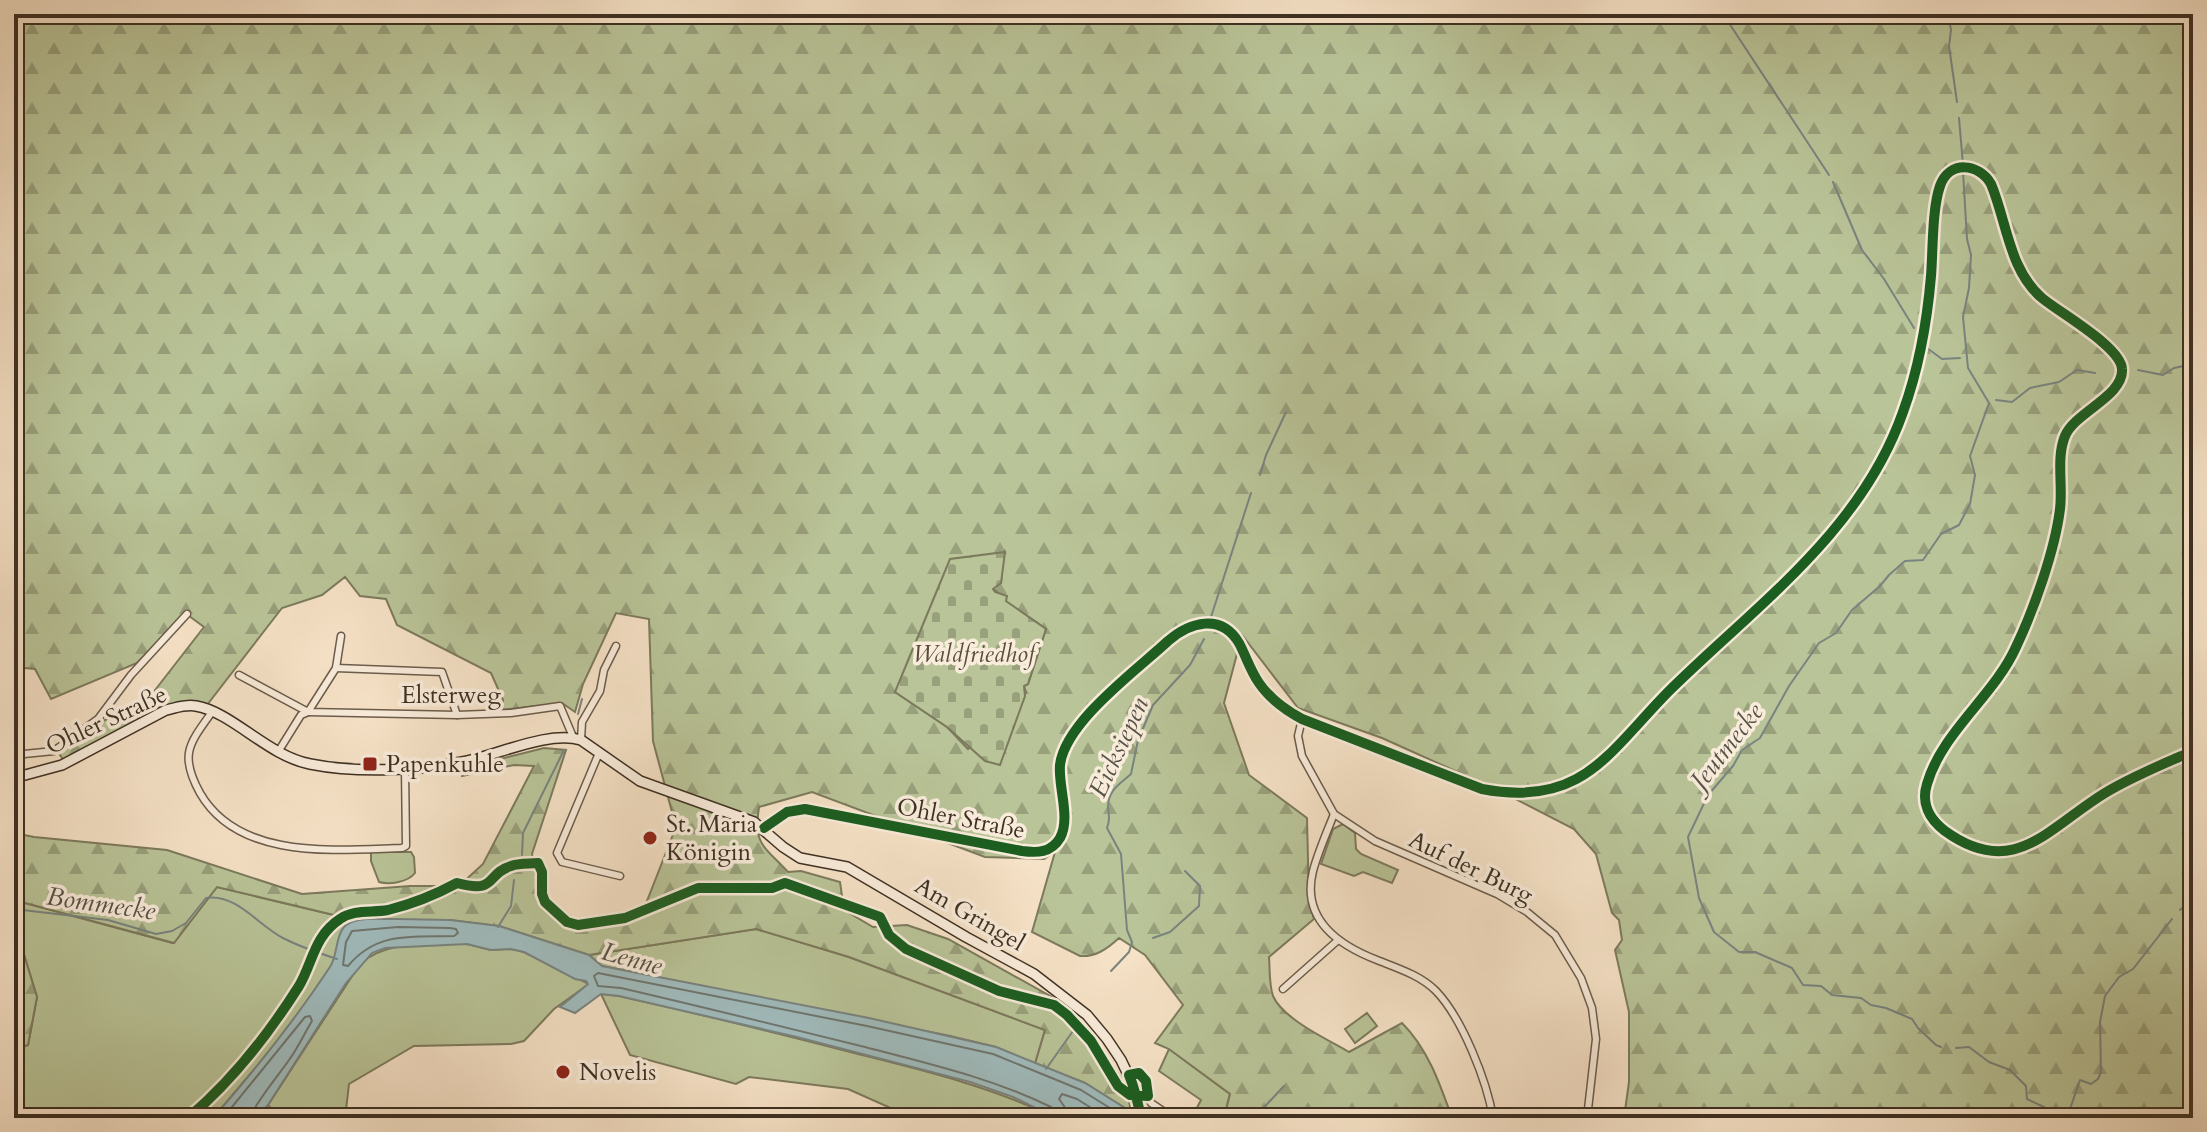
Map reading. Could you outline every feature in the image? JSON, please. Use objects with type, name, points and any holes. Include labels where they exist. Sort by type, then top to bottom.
[{"type":"street","points":[[1302,719],[1444,776],[1492,791],[1525,792],[1557,787],[1584,776],[1602,764],[1667,693],[1809,559],[1840,524],[1878,469],[1913,385],[1927,311],[1939,188],[1946,176],[1956,169],[1967,167],[1982,172],[1991,184],[2024,279],[2060,312],[2113,351],[2121,363],[2122,372],[2117,385],[2074,422],[2066,434],[2062,445],[2058,518],[2025,626],[2003,672],[1933,768],[1925,795],[1927,809],[1940,826],[1970,845],[1992,851],[2012,851],[2039,840],[2122,784],[2193,751]]},
{"type":"street","points":[[14,755],[54,751],[98,719],[131,675],[187,614]]},
{"type":"street","name":"Ohler Straße","points":[[764,828],[787,812],[805,809],[1032,853],[1047,850],[1063,832],[1060,768],[1065,745],[1073,732],[1168,641],[1195,623],[1214,624],[1233,635],[1267,693],[1302,719]]},
{"type":"street","points":[[278,752],[336,668],[341,636]]},
{"type":"street","points":[[616,646],[604,670],[600,691],[582,722],[577,739],[640,781],[764,828]]},
{"type":"street","points":[[336,668],[442,672],[457,715]]},
{"type":"street","points":[[239,675],[308,712]]},
{"type":"street","name":"Ohler Straße","points":[[16,777],[62,765],[166,710],[184,705],[212,712],[278,752],[306,763],[337,768],[405,768],[461,762],[554,737],[577,739]]},
{"type":"street","name":"Elsterweg","points":[[308,712],[457,715],[511,713],[560,706],[577,739]]},
{"type":"street","points":[[212,712],[191,741],[187,756],[189,772],[203,798],[223,819],[248,834],[283,845],[325,850],[406,846],[405,768]]},
{"type":"street","name":"Auf der Burg","points":[[1302,719],[1298,736],[1302,756],[1334,814],[1375,841],[1497,894],[1527,912],[1555,935],[1581,978],[1592,1008],[1596,1039],[1587,1118]]},
{"type":"street","points":[[599,753],[557,853],[562,862],[620,876]]},
{"type":"street","points":[[14,761],[16,777]]},
{"type":"street","points":[[1334,814],[1312,873],[1314,907],[1322,923],[1337,941],[1413,975],[1436,991],[1455,1018],[1476,1063],[1493,1118]]},
{"type":"street","name":"Am Gringel","points":[[764,828],[794,855],[847,867],[1034,974],[1087,1015],[1107,1039],[1129,1075],[1141,1118]]},
{"type":"street","points":[[1283,989],[1337,941]]},
{"type":"street","points":[[1129,1075],[1139,1073],[1143,1076],[1151,1103],[1169,1115]]},
{"type":"green space","points":[[14,14],[2193,14],[2193,1118],[1624,1118],[1629,1082],[1629,1012],[1615,950],[1622,940],[1619,920],[1612,913],[1596,854],[1574,829],[1502,792],[1382,738],[1298,708],[1242,635],[1224,703],[1249,775],[1307,818],[1309,902],[1314,919],[1269,957],[1273,996],[1286,1013],[1349,1052],[1402,1023],[1426,1056],[1452,1118],[1224,1118],[1230,1094],[1169,1049],[1155,1043],[1183,1005],[1145,955],[1119,938],[1101,952],[1080,956],[1032,932],[1055,852],[1044,859],[985,857],[812,792],[759,807],[758,830],[762,844],[788,872],[801,871],[840,882],[844,910],[873,927],[907,925],[948,939],[1052,997],[1086,1029],[1126,1085],[1131,1112],[1085,1083],[1035,1064],[1045,1030],[849,957],[756,929],[589,955],[499,926],[450,920],[359,921],[217,887],[174,943],[14,900],[14,833],[167,850],[302,894],[410,886],[459,886],[483,864],[534,766],[514,765],[462,776],[460,769],[544,748],[566,750],[532,854],[541,902],[580,921],[622,915],[645,906],[676,827],[653,741],[649,619],[616,613],[583,684],[575,712],[562,703],[502,710],[503,700],[491,673],[397,625],[386,599],[360,596],[345,577],[322,595],[282,608],[207,705],[183,702],[64,761],[58,752],[100,722],[145,703],[204,627],[185,613],[137,663],[51,699],[35,669],[14,667]],"holes":[[[1004,552],[1001,583],[993,588],[1005,601],[1046,629],[1028,684],[1024,686],[1026,693],[968,749],[947,727],[895,692]]]},
{"type":"green space","name":"Waldfriedhof","points":[[1005,552],[1001,583],[993,589],[1007,596],[1006,601],[1046,629],[1028,684],[1024,686],[1025,696],[1000,765],[985,761],[947,727],[895,692],[950,559]]},
{"type":"green space","points":[[1343,824],[1355,833],[1356,849],[1361,854],[1398,870],[1392,883],[1363,872],[1354,876],[1321,864],[1333,829]]},
{"type":"green space","points":[[371,852],[411,852],[415,873],[398,882],[379,882]]},
{"type":"green space","points":[[217,887],[359,921],[347,924],[333,963],[301,1010],[213,1118],[14,1118],[14,1050],[28,1045],[37,997],[14,922],[14,900],[173,943]]},
{"type":"green space","points":[[14,922],[37,997],[28,1045],[14,1050]]},
{"type":"green space","points":[[756,929],[849,957],[1045,1030],[1035,1064],[996,1047],[950,1036],[602,966],[589,955]]},
{"type":"green space","points":[[467,944],[491,950],[524,952],[589,984],[554,1009],[524,1041],[511,1044],[414,1046],[349,1084],[346,1110],[320,1118],[279,1118],[268,1105],[360,964],[383,950],[397,947]]},
{"type":"green space","points":[[601,994],[709,1017],[934,1074],[1008,1097],[1056,1118],[913,1118],[848,1089],[749,1077],[736,1084],[630,1055]]},
{"type":"green space","points":[[1367,1013],[1377,1026],[1355,1043],[1345,1029]]},
{"type":"green space","points":[[1169,1049],[1230,1094],[1224,1118],[1192,1117],[1201,1100],[1159,1071]]},
{"type":"water","points":[[362,919],[450,920],[499,926],[589,955],[602,966],[869,1018],[996,1047],[1085,1083],[1141,1118],[1056,1118],[1013,1097],[970,1082],[797,1037],[619,996],[601,994],[575,1013],[560,1007],[588,984],[586,981],[575,979],[524,952],[491,950],[467,944],[385,948],[372,953],[346,983],[268,1105],[255,1118],[213,1118],[317,987],[333,962],[344,927]]},
{"type":"waterway","points":[[1723,14],[1829,175]]},
{"type":"waterway","points":[[1948,14],[1957,102]]},
{"type":"waterway","points":[[1959,118],[1963,165]]},
{"type":"waterway","name":"Jeutmecke","points":[[1941,1047],[1912,1019],[1871,1005],[1861,998],[1832,995],[1821,986],[1803,985],[1792,968],[1755,952],[1739,952],[1714,932],[1699,898],[1688,837],[1708,795],[1733,766],[1742,750],[1760,738],[1789,686],[1819,643],[1836,633],[1852,610],[1905,561],[1923,560],[1941,534],[1959,525],[1970,504],[1975,475],[1970,456],[1989,403],[1968,368],[1963,317],[1971,255],[1967,239],[1963,172]]},
{"type":"waterway","points":[[1833,182],[1862,250],[1914,328]]},
{"type":"waterway","points":[[1927,348],[1942,359],[1960,358]]},
{"type":"waterway","points":[[2138,370],[2163,375],[2174,368],[2193,364]]},
{"type":"waterway","points":[[1996,400],[2012,402],[2030,388],[2059,382],[2077,370],[2095,373]]},
{"type":"waterway","name":"Eicksiepen","points":[[1260,475],[1286,412]]},
{"type":"waterway","name":"Eicksiepen","points":[[1211,617],[1251,493]]},
{"type":"waterway","name":"Eicksiepen","points":[[1111,971],[1129,952],[1132,942],[1127,930],[1121,854],[1107,828],[1110,796],[1131,774],[1138,740],[1153,705],[1190,665],[1204,639]]},
{"type":"waterway","points":[[578,714],[582,699]]},
{"type":"waterway","points":[[522,855],[523,833],[564,750]]},
{"type":"waterway","points":[[1153,938],[1170,932],[1199,906],[1200,886],[1185,871]]},
{"type":"waterway","points":[[498,927],[511,906],[514,880]]},
{"type":"waterway","name":"Bommecke","points":[[14,909],[108,920],[156,934],[172,931],[186,923],[206,898],[217,898],[237,905],[283,938],[337,959]]},
{"type":"waterway","points":[[2180,910],[2193,898]]},
{"type":"waterway","points":[[2049,1114],[2060,1115],[2070,1109],[2080,1080],[2091,1084],[2098,1079],[2101,1072],[2100,1022],[2105,996],[2119,977],[2133,969],[2172,919]]},
{"type":"waterway","name":"Eicksiepen","points":[[1046,1069],[1073,1031]]},
{"type":"waterway","name":"Jeutmecke","points":[[1956,1048],[1969,1047],[1989,1062],[2010,1070],[2026,1086],[2027,1099],[2048,1109],[2049,1118]]},
{"type":"waterway","points":[[1254,1118],[1284,1086]]},
{"type":"waterway","points":[[1392,1108],[1392,1118]]},
{"type":"cycle path","points":[[764,828],[787,812],[805,809],[1022,851],[1048,849],[1060,838],[1063,830],[1060,765],[1075,732],[1104,698],[1168,641],[1186,629],[1205,624],[1223,627],[1232,634],[1263,689],[1278,704],[1302,719],[1482,789],[1516,793],[1545,790],[1569,783],[1609,755],[1668,692],[1770,597],[1833,531],[1861,494],[1884,455],[1914,379],[1927,311],[1937,195],[1944,178],[1957,168],[1964,167],[1979,172],[1991,184],[2010,245],[2031,287],[2101,341],[2119,360],[2122,369],[2121,379],[2115,387],[2078,419],[2065,436],[2061,453],[2061,500],[2057,525],[2037,597],[2006,665],[1934,765],[1925,791],[1928,810],[1939,826],[1969,845],[1991,851],[2011,850],[2030,844],[2116,787],[2193,751]]},
{"type":"cycle path","points":[[188,1118],[235,1072],[275,1022],[299,986],[319,941],[340,919],[351,914],[406,905],[457,883],[485,885],[503,869],[538,863],[545,902],[567,922],[578,925],[625,918],[698,888],[772,888],[785,883],[880,917],[889,935],[906,949],[999,991],[1054,1005],[1067,1015],[1091,1041],[1118,1086],[1130,1095],[1148,1096],[1146,1081],[1139,1073],[1129,1075],[1135,1091],[1136,1096],[1137,1101],[1141,1118]]},
{"type":"place","name":"Papenkuhle","points":[[370,764]]},
{"type":"place","name":"St. Maria Königin","points":[[650,838]]},
{"type":"place","name":"Novelis","points":[[563,1072]]},
{"type":"water label","name":"Lenne","points":[[632,958]]}]
